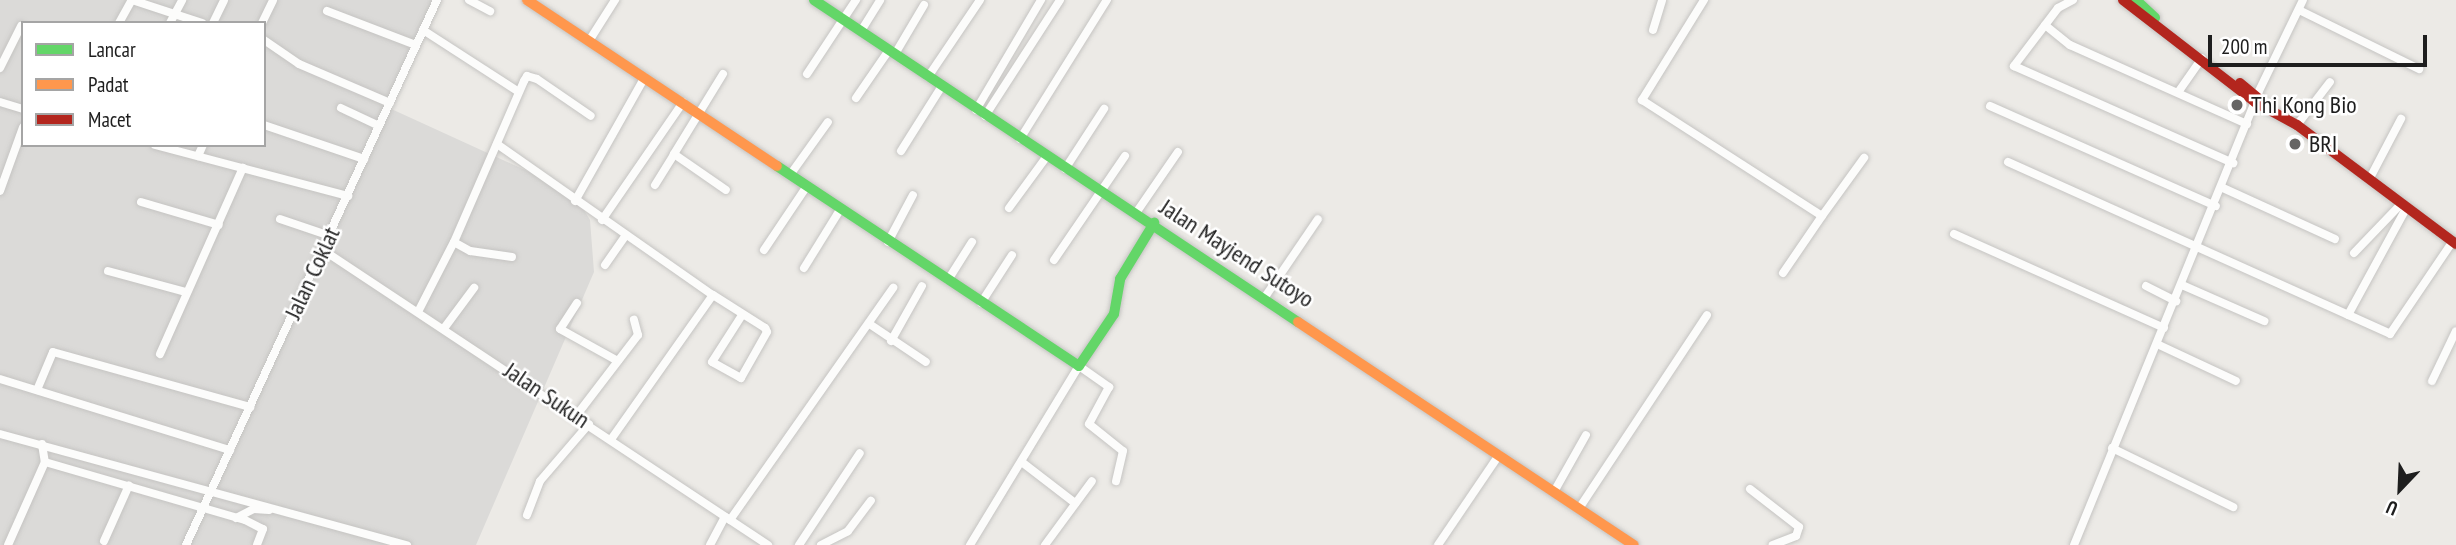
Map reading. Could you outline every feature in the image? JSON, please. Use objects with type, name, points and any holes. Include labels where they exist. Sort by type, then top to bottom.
[{"type":"street","points":[[120,21],[132,0],[197,21]]},
{"type":"street","points":[[171,21],[183,0]]},
{"type":"street","points":[[214,21],[224,0]]},
{"type":"street","points":[[263,21],[273,0]]},
{"type":"street","name":"Jalan Coklat","points":[[186,545],[437,0]]},
{"type":"street","points":[[469,0],[490,11]]},
{"type":"street","points":[[527,0],[1109,387],[1088,424],[1123,451],[1116,481]]},
{"type":"street","points":[[589,41],[615,0]]},
{"type":"street","points":[[807,74],[856,0]]},
{"type":"street","points":[[861,31],[880,0]]},
{"type":"street","points":[[928,77],[980,0]]},
{"type":"street","points":[[981,113],[1041,0]]},
{"type":"street","points":[[981,113],[1060,0]]},
{"type":"street","points":[[1020,139],[1107,0]]},
{"type":"street","points":[[1653,30],[1662,0]]},
{"type":"street","points":[[1704,0],[1642,100],[1822,216]]},
{"type":"street","points":[[2073,0],[2045,25],[2014,66],[2234,163]]},
{"type":"street","points":[[2123,0],[2259,99]]},
{"type":"street","points":[[2008,162],[2387,333],[2396,332],[2455,242],[2297,124],[2202,58],[2158,24],[2136,0]]},
{"type":"street","points":[[2074,545],[2112,448],[2234,163],[2247,124],[2303,0]]},
{"type":"street","name":"Jalan Mayjend Sutoyo","points":[[818,1],[981,113],[1065,169],[1154,223],[1634,545]]},
{"type":"street","points":[[856,98],[924,5]]},
{"type":"street","points":[[2299,10],[2419,69]]},
{"type":"street","points":[[327,11],[416,45]]},
{"type":"street","points":[[2045,25],[2070,46],[2179,91],[2247,124]]},
{"type":"street","points":[[0,68],[20,26]]},
{"type":"street","points":[[423,30],[519,92]]},
{"type":"street","points":[[266,41],[299,64],[390,103]]},
{"type":"street","points":[[2179,91],[2202,58]]},
{"type":"street","points":[[655,185],[723,74]]},
{"type":"street","points":[[419,310],[454,242],[519,92],[531,76],[591,116]]},
{"type":"street","points":[[575,201],[645,77]]},
{"type":"street","points":[[2297,124],[2330,82]]},
{"type":"street","points":[[901,151],[942,86]]},
{"type":"street","points":[[0,102],[21,108]]},
{"type":"street","points":[[602,220],[683,102]]},
{"type":"street","points":[[1990,106],[2216,206]]},
{"type":"street","points":[[341,108],[379,126]]},
{"type":"street","points":[[1065,169],[1104,109]]},
{"type":"street","points":[[2370,178],[2401,119]]},
{"type":"street","points":[[790,174],[828,122]]},
{"type":"street","points":[[266,126],[364,159]]},
{"type":"street","points":[[0,191],[21,133]]},
{"type":"street","points":[[497,144],[625,236],[765,328],[767,335],[736,379],[712,362],[742,315]]},
{"type":"street","points":[[161,147],[348,196]]},
{"type":"street","points":[[198,156],[202,147]]},
{"type":"street","points":[[1136,213],[1178,152]]},
{"type":"street","points":[[674,154],[726,190]]},
{"type":"street","points":[[1009,208],[1046,156]]},
{"type":"street","points":[[1054,260],[1125,156]]},
{"type":"street","points":[[1783,273],[1864,158]]},
{"type":"street","points":[[160,354],[243,168]]},
{"type":"street","points":[[764,250],[807,186]]},
{"type":"street","points":[[2223,188],[2335,239]]},
{"type":"street","points":[[888,242],[913,195]]},
{"type":"street","points":[[141,202],[219,225]]},
{"type":"street","points":[[2354,253],[2404,205]]},
{"type":"street","points":[[2348,315],[2404,205]]},
{"type":"street","points":[[804,268],[840,210]]},
{"type":"street","points":[[280,219],[330,236]]},
{"type":"street","points":[[1265,297],[1318,219]]},
{"type":"street","points":[[970,545],[1023,463],[1049,408],[1114,314],[1120,279],[1154,223]]},
{"type":"street","points":[[1954,234],[2164,328]]},
{"type":"street","points":[[606,265],[625,236]]},
{"type":"street","points":[[454,242],[470,251],[512,257]]},
{"type":"street","points":[[948,280],[972,242]]},
{"type":"street","name":"Jalan Sukun","points":[[323,250],[445,327],[768,545]]},
{"type":"street","points":[[981,303],[1012,255]]},
{"type":"street","points":[[108,271],[186,292]]},
{"type":"street","points":[[2182,285],[2264,321]]},
{"type":"street","points":[[891,341],[922,286]]},
{"type":"street","points":[[2146,286],[2176,301]]},
{"type":"street","points":[[445,327],[474,288]]},
{"type":"street","points":[[710,545],[871,325],[893,288]]},
{"type":"street","points":[[612,438],[713,295]]},
{"type":"street","points":[[577,303],[560,329],[618,361]]},
{"type":"street","points":[[1580,507],[1707,315]]},
{"type":"street","points":[[576,416],[640,330],[634,320]]},
{"type":"street","points":[[871,325],[891,341],[926,362]]},
{"type":"street","points":[[2432,380],[2456,331]]},
{"type":"street","points":[[2157,344],[2236,381]]},
{"type":"street","points":[[37,390],[53,352],[250,407]]},
{"type":"street","points":[[0,379],[230,450]]},
{"type":"street","points":[[527,515],[540,481],[589,424]]},
{"type":"street","points":[[0,434],[212,489],[407,545]]},
{"type":"street","points":[[1555,490],[1587,435]]},
{"type":"street","points":[[8,545],[45,462],[42,444]]},
{"type":"street","points":[[2112,448],[2233,507]]},
{"type":"street","points":[[799,545],[860,453]]},
{"type":"street","points":[[1438,545],[1499,455]]},
{"type":"street","points":[[45,462],[236,518],[262,529],[257,545]]},
{"type":"street","points":[[1023,463],[1075,503]]},
{"type":"street","points":[[1045,545],[1092,481]]},
{"type":"street","points":[[104,541],[129,485]]},
{"type":"street","points":[[1750,489],[1799,527],[1796,536],[1773,545]]},
{"type":"street","points":[[821,545],[848,531],[871,501]]},
{"type":"street","points":[[236,518],[260,509],[332,523]]},
{"type":"shaded area","points":[[0,0],[435,0],[387,107],[573,192],[590,220],[594,272],[476,545],[0,545]]},
{"type":"traffic: fast","points":[[814,0],[1298,322]]},
{"type":"traffic: fast","points":[[2136,0],[2155,18]]},
{"type":"traffic: fast","points":[[777,166],[1079,366],[1114,314],[1120,279],[1154,223]]},
{"type":"traffic: slow","points":[[527,0],[777,166]]},
{"type":"traffic: slow","points":[[1298,322],[1634,545]]},
{"type":"traffic: jam","points":[[2123,0],[2255,102],[2297,125],[2456,244]]},
{"type":"traffic: jam","points":[[2240,83],[2264,103]]},
{"type":"place","name":"Thi Kong Bio","points":[[2237,105]]},
{"type":"place","name":"BRI","points":[[2295,144]]}]
